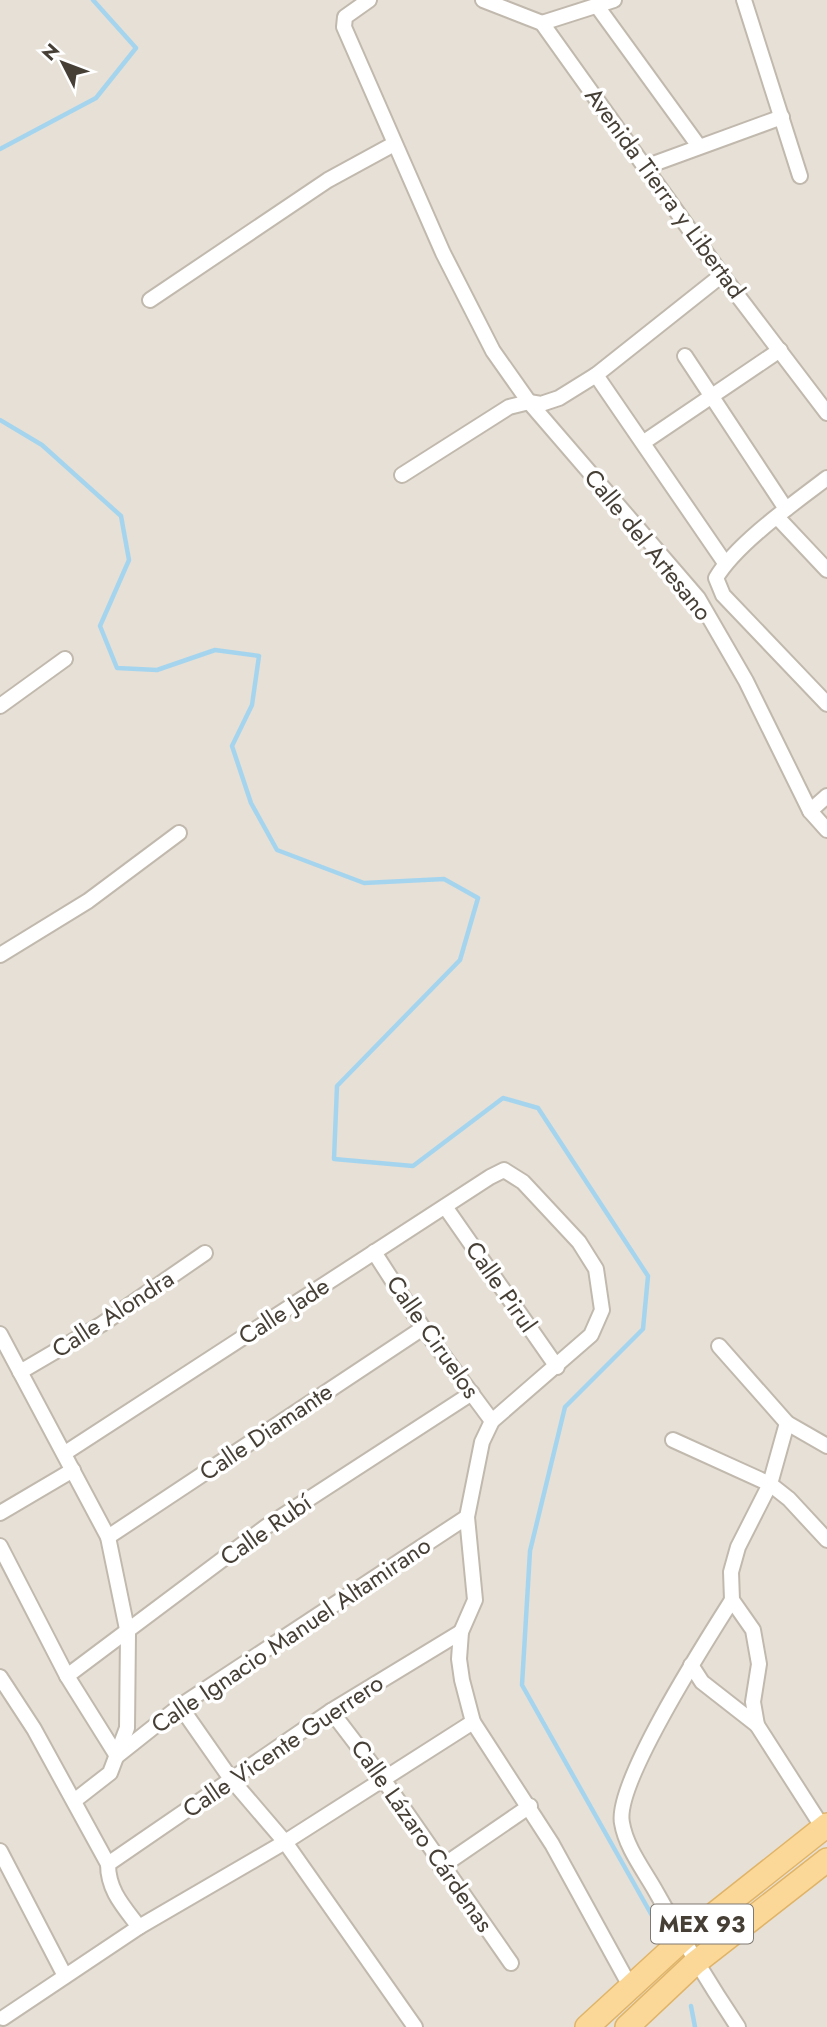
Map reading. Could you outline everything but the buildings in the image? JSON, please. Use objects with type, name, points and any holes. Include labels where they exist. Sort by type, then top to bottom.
[{"type":"main road","name":"MEX 93","points":[[587,2027],[683,1939],[825,1827]]},
{"type":"main road","name":"MEX 93","points":[[627,2027],[695,1963],[827,1860]]},
{"type":"street","name":"Calle del Artesano","points":[[369,0],[345,17],[344,27],[443,253],[494,351],[529,402],[698,597],[746,681],[810,811],[827,830]]},
{"type":"street","points":[[483,0],[541,23],[614,0]]},
{"type":"street","points":[[744,0],[800,176]]},
{"type":"street","points":[[597,6],[698,145]]},
{"type":"street","name":"Avenida Tierra y Libertad","points":[[541,23],[722,275],[827,413]]},
{"type":"street","points":[[645,167],[698,145],[782,117]]},
{"type":"street","points":[[150,300],[328,180],[394,144]]},
{"type":"street","points":[[402,475],[509,407],[529,402],[541,404],[559,398],[596,375],[722,275]]},
{"type":"street","points":[[644,442],[780,350]]},
{"type":"street","points":[[685,356],[782,514],[827,570]]},
{"type":"street","points":[[596,375],[725,563]]},
{"type":"street","points":[[827,478],[725,563],[716,579],[723,595],[827,704]]},
{"type":"street","points":[[0,706],[65,659]]},
{"type":"street","points":[[810,811],[827,796]]},
{"type":"street","points":[[0,955],[88,901],[179,833]]},
{"type":"street","name":"Calle Jade","points":[[65,1453],[490,1177],[505,1171],[523,1182],[579,1242],[596,1269],[602,1310],[591,1335],[557,1367]]},
{"type":"street","name":"Calle Pirul","points":[[446,1208],[557,1367]]},
{"type":"street","name":"Calle Ciruelos","points":[[374,1252],[423,1328],[492,1421]]},
{"type":"street","name":"Calle Alondra","points":[[20,1372],[102,1324],[205,1253]]},
{"type":"street","name":"Calle Diamante","points":[[108,1537],[423,1328]]},
{"type":"street","points":[[0,1334],[108,1537],[128,1634],[127,1728],[110,1773],[74,1801]]},
{"type":"street","points":[[719,1346],[787,1423],[827,1446]]},
{"type":"street","points":[[557,1367],[492,1421],[482,1442],[467,1517],[475,1600],[461,1632],[459,1659],[473,1722],[530,1806],[630,1986]]},
{"type":"street","name":"Calle Rubí","points":[[67,1676],[128,1634],[267,1526],[472,1393]]},
{"type":"street","points":[[757,1725],[753,1702],[759,1664],[753,1630],[732,1600],[731,1572],[738,1546],[770,1484],[787,1423]]},
{"type":"street","points":[[673,1440],[770,1484],[789,1499],[827,1540]]},
{"type":"street","points":[[0,1513],[73,1471]]},
{"type":"street","name":"Calle Ignacio Manuel Altamirano","points":[[117,1756],[180,1706],[467,1517]]},
{"type":"street","points":[[0,1546],[67,1676],[117,1756]]},
{"type":"street","points":[[730,2023],[628,1844],[621,1821],[623,1801],[666,1707],[732,1600]]},
{"type":"street","name":"Calle Vicente Guerrero","points":[[108,1864],[331,1711],[461,1632]]},
{"type":"street","points":[[691,1665],[710,1689],[757,1725],[825,1827]]},
{"type":"street","points":[[0,1677],[108,1864],[108,1878],[114,1894],[139,1927]]},
{"type":"street","points":[[180,1706],[231,1779],[285,1842],[415,2027]]},
{"type":"street","name":"Calle Lázaro Cárdenas","points":[[331,1711],[383,1779],[441,1867],[479,1914],[511,1964]]},
{"type":"street","points":[[4,2020],[139,1927],[285,1842],[473,1722]]},
{"type":"street","points":[[441,1867],[530,1806]]},
{"type":"street","points":[[0,1851],[65,1976]]},
{"type":"shaded area","points":[[0,0],[827,0],[827,2027],[0,2027]]},
{"type":"waterway","points":[[0,149],[96,98],[136,48],[93,0]]},
{"type":"waterway","points":[[0,420],[42,445],[121,516],[129,560],[100,626],[117,668],[157,670],[215,650],[259,656],[252,705],[232,746],[251,803],[277,850],[364,883],[444,879],[478,898],[460,960],[337,1086],[334,1159],[413,1166],[503,1098],[538,1108],[648,1276],[643,1329],[565,1407],[530,1551],[522,1685],[659,1928]]},
{"type":"waterway","points":[[691,2006],[695,2027]]}]
